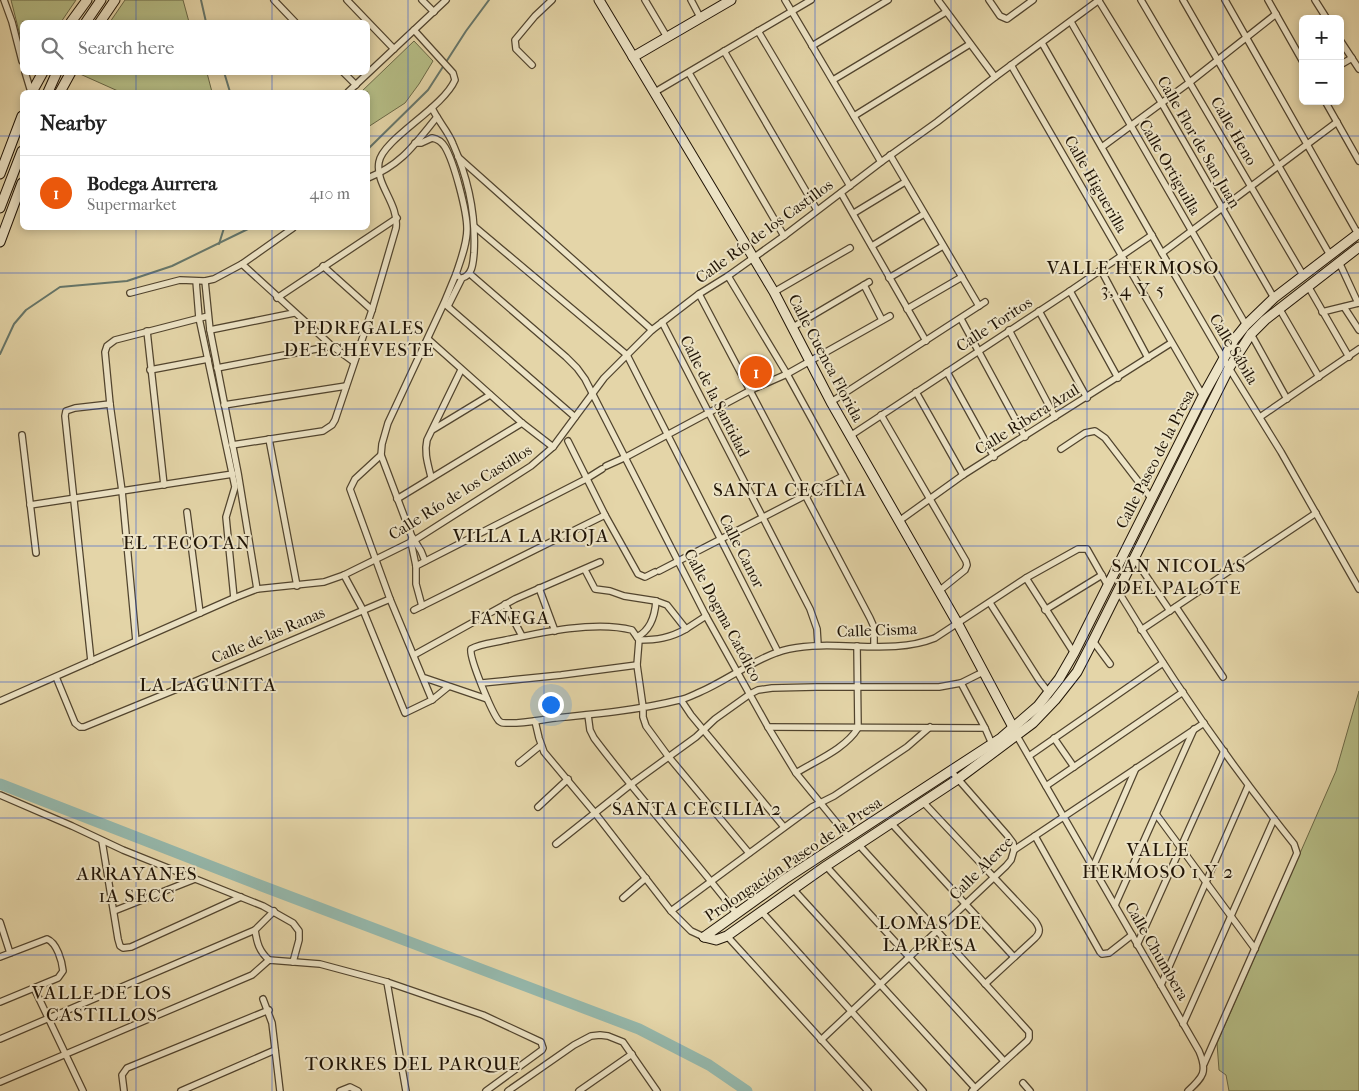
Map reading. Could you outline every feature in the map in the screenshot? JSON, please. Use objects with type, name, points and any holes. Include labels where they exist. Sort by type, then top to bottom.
[{"type":"street","points":[[4,0],[20,53]]},
{"type":"street","points":[[72,20],[87,0]]},
{"type":"street","points":[[87,20],[101,0]]},
{"type":"street","points":[[101,20],[115,0]]},
{"type":"street","points":[[274,0],[293,20]]},
{"type":"street","points":[[347,0],[366,20]]},
{"type":"street","points":[[422,0],[434,12]]},
{"type":"street","points":[[370,72],[446,0]]},
{"type":"street","points":[[532,65],[516,48],[514,40],[552,0]]},
{"type":"street","name":"Calle Cuenca Florida","points":[[599,0],[774,292],[831,402],[958,624],[1015,732]]},
{"type":"street","points":[[645,0],[667,37]]},
{"type":"street","points":[[691,0],[700,18]]},
{"type":"street","points":[[633,57],[731,0]]},
{"type":"street","points":[[785,0],[880,162]]},
{"type":"street","points":[[655,92],[811,0]]},
{"type":"street","points":[[812,46],[888,0]]},
{"type":"street","points":[[938,0],[994,77]]},
{"type":"street","points":[[989,0],[1000,16],[1007,19],[1033,0]]},
{"type":"street","points":[[1086,0],[1091,6]]},
{"type":"street","name":"Calle Río de los Castillos","points":[[0,701],[234,598],[258,590],[324,582],[344,575],[413,540],[531,466],[553,446],[604,378],[652,330],[784,236],[880,162],[937,122],[994,77],[1099,0]]},
{"type":"street","name":"Calle Flor de San Juan","points":[[1099,0],[1161,102],[1274,298]]},
{"type":"street","name":"Calle Heno","points":[[1141,0],[1303,275]]},
{"type":"street","points":[[1183,0],[1330,255]]},
{"type":"street","points":[[1225,0],[1358,234]]},
{"type":"street","points":[[1268,0],[1302,60]]},
{"type":"street","points":[[1315,0],[1324,15]]},
{"type":"street","points":[[833,80],[946,12]]},
{"type":"street","points":[[1102,146],[1190,82],[1276,14]]},
{"type":"street","name":"Calle Ortiguilla","points":[[1071,22],[1246,325]]},
{"type":"street","points":[[370,24],[394,49]]},
{"type":"street","points":[[232,445],[323,431],[328,429],[335,420],[394,239],[397,218],[378,174],[380,157],[385,150],[432,108],[453,84],[455,78],[453,73],[414,30]]},
{"type":"street","points":[[758,32],[850,186]]},
{"type":"street","name":"Calle Sábila","points":[[1042,43],[1359,590]]},
{"type":"street","points":[[854,116],[970,44]]},
{"type":"street","points":[[1344,46],[1359,68]]},
{"type":"street","points":[[724,51],[817,210]]},
{"type":"street","points":[[1344,63],[1352,58]]},
{"type":"street","name":"Calle Higuerilla","points":[[1011,65],[1171,344],[1203,396]]},
{"type":"street","points":[[688,73],[784,236]]},
{"type":"street","points":[[26,75],[31,90]]},
{"type":"street","points":[[33,90],[41,75]]},
{"type":"street","points":[[49,90],[56,75]]},
{"type":"street","points":[[61,90],[69,75]]},
{"type":"street","points":[[346,75],[356,86]]},
{"type":"street","points":[[351,90],[367,75]]},
{"type":"street","points":[[1327,105],[1359,161]]},
{"type":"street","points":[[425,561],[413,540],[381,455],[388,423],[446,305],[462,278],[470,274],[473,259],[475,227],[472,204],[453,144],[432,108]]},
{"type":"street","points":[[370,177],[398,161],[436,117]]},
{"type":"street","points":[[0,174],[3,160],[20,121]]},
{"type":"street","points":[[1162,253],[1337,122]]},
{"type":"street","points":[[415,143],[421,143],[432,138],[445,146],[460,190],[466,216],[467,230],[464,250],[446,305]]},
{"type":"street","points":[[890,155],[979,306]]},
{"type":"street","points":[[0,208],[20,156]]},
{"type":"street","points":[[458,157],[652,330]]},
{"type":"street","points":[[854,214],[905,182]]},
{"type":"street","points":[[0,242],[20,188]]},
{"type":"street","points":[[841,193],[926,341]]},
{"type":"street","points":[[872,246],[924,214]]},
{"type":"street","points":[[277,298],[397,218]]},
{"type":"street","points":[[475,227],[627,355]]},
{"type":"street","points":[[130,293],[180,280],[205,281],[214,279],[242,264],[290,230]]},
{"type":"street","name":"Calle Paseo de la Presa","points":[[1015,732],[1049,692],[1074,652],[1223,358],[1246,325],[1274,298],[1358,234]]},
{"type":"street","name":"Calle Toritos","points":[[850,436],[1152,235]]},
{"type":"street","points":[[889,278],[943,246]]},
{"type":"street","name":"Calle Paseo de la Presa","points":[[1015,732],[1039,718],[1067,686],[1093,642],[1229,368],[1251,334],[1279,308],[1359,247]]},
{"type":"street","points":[[774,292],[850,248]]},
{"type":"street","points":[[1322,312],[1359,303],[1339,262]]},
{"type":"street","points":[[242,264],[294,313],[332,346],[354,362]]},
{"type":"street","points":[[323,266],[372,310]]},
{"type":"street","points":[[1101,270],[1148,358]]},
{"type":"street","points":[[456,274],[462,278]]},
{"type":"street","name":"Calle Dogma Católico","points":[[470,274],[577,368],[593,392],[706,616],[768,727],[796,773],[849,838]]},
{"type":"street","points":[[568,441],[586,479],[638,574],[645,577],[806,495],[845,478],[787,374],[728,276]]},
{"type":"street","points":[[907,310],[962,277]]},
{"type":"street","points":[[196,281],[200,318],[208,358],[258,590]]},
{"type":"street","points":[[205,281],[210,330],[232,445],[235,487],[226,517],[234,598]]},
{"type":"street","points":[[793,327],[866,283],[882,320]]},
{"type":"street","points":[[1308,286],[1349,357]]},
{"type":"street","points":[[1070,291],[1118,378]]},
{"type":"street","points":[[700,294],[870,618],[874,627],[874,646]]},
{"type":"street","points":[[831,402],[986,302]]},
{"type":"street","points":[[446,305],[575,417]]},
{"type":"street","points":[[1344,307],[1359,330]]},
{"type":"street","points":[[1279,308],[1319,377]]},
{"type":"street","points":[[1039,311],[1087,398]]},
{"type":"street","points":[[210,330],[294,313]]},
{"type":"street","points":[[136,641],[122,491],[105,360],[107,346],[116,340],[208,316]]},
{"type":"street","points":[[416,566],[626,458],[751,390],[811,362],[890,316]]},
{"type":"street","points":[[961,318],[1025,437]]},
{"type":"street","name":"Calle de la Santidad","points":[[662,322],[815,620],[818,629],[818,645]]},
{"type":"street","points":[[1010,330],[1055,417]]},
{"type":"street","points":[[147,331],[164,484]]},
{"type":"street","points":[[1251,334],[1287,399]]},
{"type":"street","points":[[428,339],[490,395],[553,446]]},
{"type":"street","name":"Calle Ribera Azul","points":[[899,521],[964,475],[1171,344]]},
{"type":"street","points":[[217,368],[332,346]]},
{"type":"street","points":[[1260,417],[1359,349]]},
{"type":"street","name":"Calle Canor","points":[[627,355],[778,652]]},
{"type":"street","points":[[150,370],[208,358]]},
{"type":"street","points":[[431,477],[425,449],[461,370]]},
{"type":"street","points":[[947,372],[994,456]]},
{"type":"street","points":[[224,405],[346,386]]},
{"type":"street","points":[[916,392],[964,475]]},
{"type":"street","points":[[434,429],[490,395]]},
{"type":"street","points":[[91,661],[65,420],[66,411],[75,408],[110,404]]},
{"type":"street","points":[[881,415],[966,560],[967,565],[961,574],[939,591]]},
{"type":"street","points":[[397,499],[522,422]]},
{"type":"street","points":[[1181,464],[1177,457],[1189,432],[1190,425]]},
{"type":"street","points":[[1060,449],[1085,433],[1095,431],[1105,438],[1151,498]]},
{"type":"street","points":[[22,435],[36,553]]},
{"type":"street","points":[[269,439],[297,586]]},
{"type":"street","points":[[381,455],[355,479],[350,489],[390,599],[432,700]]},
{"type":"street","points":[[1161,502],[1172,474],[1171,470],[1167,468]]},
{"type":"street","points":[[30,505],[234,474]]},
{"type":"street","points":[[187,512],[200,613]]},
{"type":"street","points":[[1141,630],[1316,513]]},
{"type":"street","points":[[414,610],[605,515]]},
{"type":"street","points":[[413,540],[416,584],[422,606]]},
{"type":"street","name":"Calle Cisma","points":[[487,699],[499,721],[506,724],[588,715],[681,700],[701,692],[778,652],[818,645],[906,646],[923,643],[958,624],[1026,578],[1074,550],[1087,549],[1102,575]]},
{"type":"street","points":[[1134,558],[1170,611]]},
{"type":"street","points":[[414,655],[504,604],[600,562]]},
{"type":"street","points":[[585,570],[592,585],[597,590],[656,601],[667,606],[686,629]]},
{"type":"street","points":[[344,575],[363,610],[405,713],[432,700],[448,687]]},
{"type":"street","points":[[1045,610],[1102,575],[1108,586]]},
{"type":"street","points":[[1026,578],[1074,652]]},
{"type":"street","points":[[538,588],[555,631]]},
{"type":"street","points":[[1118,591],[1163,663],[1248,786],[1294,844],[1297,853],[1204,1064],[1204,1071],[1188,1091]]},
{"type":"street","name":"Calle de las Ranas","points":[[56,677],[75,723],[80,727],[84,727],[390,599]]},
{"type":"street","points":[[638,638],[648,629],[654,615],[656,601]]},
{"type":"street","points":[[990,603],[1039,680],[1049,692]]},
{"type":"street","points":[[504,604],[522,636]]},
{"type":"street","points":[[1176,607],[1223,677]]},
{"type":"street","points":[[638,638],[652,640],[666,638],[686,629],[706,616]]},
{"type":"street","points":[[487,699],[470,652],[472,648],[522,636],[555,631],[608,626],[632,630],[638,638],[638,665],[643,707],[642,717],[646,726],[668,756],[749,853]]},
{"type":"street","points":[[1093,642],[1110,664]]},
{"type":"street","points":[[796,773],[844,744],[858,728],[857,646]]},
{"type":"street","points":[[1029,756],[1163,663]]},
{"type":"street","points":[[482,683],[638,665]]},
{"type":"street","points":[[556,844],[750,694],[772,688],[939,687],[961,683],[983,672]]},
{"type":"street","points":[[424,678],[487,699]]},
{"type":"street","points":[[961,683],[992,744]]},
{"type":"street","points":[[1046,786],[1183,692]]},
{"type":"street","points":[[681,700],[784,827]]},
{"type":"street","points":[[588,715],[590,730],[594,738],[630,785],[736,913]]},
{"type":"street","points":[[535,721],[541,745],[671,911],[691,931],[704,937]]},
{"type":"street","name":"Calle Alerce","points":[[820,1040],[1011,860],[1014,850],[1204,722]]},
{"type":"street","points":[[768,727],[985,728]]},
{"type":"street","points":[[671,911],[784,827],[907,747],[930,727]]},
{"type":"street","points":[[1115,905],[1194,729]]},
{"type":"street","name":"Prolongación Paseo de la Presa","points":[[704,937],[736,913],[849,838],[992,744],[1015,732]]},
{"type":"street","name":"Prolongación Paseo de la Presa","points":[[704,937],[716,940],[727,936],[826,866],[958,780],[1015,732]]},
{"type":"street","name":"Calle Chumbera","points":[[1015,732],[1199,1051],[1204,1064]]},
{"type":"street","points":[[1054,738],[1074,767]]},
{"type":"street","points":[[520,764],[541,745]]},
{"type":"street","points":[[1137,945],[1224,751]]},
{"type":"street","points":[[1093,867],[1136,768]]},
{"type":"street","points":[[951,771],[1007,835],[1013,843],[1014,850]]},
{"type":"street","points":[[538,807],[568,779]]},
{"type":"street","points":[[1161,986],[1205,881],[1248,786]]},
{"type":"street","points":[[0,795],[102,841],[274,911],[296,926],[300,935],[293,962]]},
{"type":"street","points":[[924,802],[1035,921],[1040,930],[1039,934],[985,984]]},
{"type":"street","points":[[1156,814],[1255,949]]},
{"type":"street","points":[[1182,1024],[1274,819]]},
{"type":"street","points":[[892,824],[1014,957]]},
{"type":"street","points":[[1034,836],[1100,952],[1102,954],[1109,952],[1132,936]]},
{"type":"street","points":[[102,841],[120,946],[126,948],[241,897]]},
{"type":"street","points":[[793,889],[880,983],[973,1089],[1029,1038],[1029,1032],[859,845]]},
{"type":"street","points":[[826,866],[907,957],[1004,1061]]},
{"type":"street","points":[[623,898],[646,878]]},
{"type":"street","points":[[114,911],[195,879]]},
{"type":"street","points":[[0,1040],[255,930],[274,911]]},
{"type":"street","points":[[761,911],[923,1091]]},
{"type":"street","points":[[0,922],[10,953]]},
{"type":"street","points":[[255,930],[257,944],[261,953],[269,960],[306,962],[329,966],[387,982],[452,1004],[539,1039],[543,1044],[542,1050],[486,1091]]},
{"type":"street","points":[[727,936],[868,1091]]},
{"type":"street","points":[[0,957],[45,939],[50,940],[54,944],[62,965],[62,974],[58,978],[0,1002]]},
{"type":"street","points":[[0,1082],[252,975],[269,960]]},
{"type":"street","points":[[387,982],[406,1091]]},
{"type":"street","points":[[34,988],[84,1091]]},
{"type":"street","points":[[263,999],[269,1010],[272,1023],[280,1091]]},
{"type":"street","points":[[124,1091],[122,1075],[127,1068],[269,1010]]},
{"type":"street","points":[[508,1091],[585,1039],[595,1035],[608,1036],[623,1042],[656,1089],[648,1091]]},
{"type":"street","points":[[181,1091],[275,1050]]},
{"type":"street","points":[[579,1091],[632,1054]]},
{"type":"street","points":[[1023,1083],[1030,1091]]},
{"type":"street","points":[[340,1091],[350,1087],[358,1091]]},
{"type":"green space","points":[[11,0],[76,0],[62,20],[20,20],[20,35]]},
{"type":"green space","points":[[125,0],[183,0],[188,20],[111,20]]},
{"type":"green space","points":[[414,41],[433,61],[405,103],[370,126],[370,90],[363,90]]},
{"type":"green space","points":[[82,75],[208,75],[211,90],[116,90]]},
{"type":"green space","points":[[1359,691],[1359,1091],[1229,1091],[1226,1075],[1219,1070],[1217,1043],[1336,771]]},
{"type":"waterway","points":[[201,0],[206,20]]},
{"type":"waterway","points":[[370,147],[428,90],[466,31],[489,0]]},
{"type":"waterway","points":[[225,75],[229,90]]},
{"type":"waterway","points":[[219,244],[223,230]]},
{"type":"waterway","points":[[0,354],[14,324],[26,310],[60,287],[127,281],[172,266],[246,230]]},
{"type":"waterway","points":[[0,784],[639,1029],[709,1065],[747,1091]]},
{"type":"place","name":"Bodega Aurrera","points":[[756,372]]},
{"type":"district","name":"VALLE HERMOSO 3, 4 Y 5","points":[[1133,279]]},
{"type":"district","name":"PEDREGALES DE ECHEVESTE","points":[[359,339]]},
{"type":"district","name":"SANTA CECILIA","points":[[790,490]]},
{"type":"district","name":"VILLA LA RIOJA","points":[[531,536]]},
{"type":"district","name":"EL TECOTAN","points":[[187,543]]},
{"type":"district","name":"SAN NICOLAS DEL PALOTE","points":[[1179,577]]},
{"type":"district","name":"FANEGA","points":[[510,618]]},
{"type":"district","name":"LA LAGUNITA","points":[[208,685]]},
{"type":"district","name":"SANTA CECILIA 2","points":[[697,809]]},
{"type":"district","name":"VALLE HERMOSO 1 Y 2","points":[[1158,861]]},
{"type":"district","name":"ARRAYANES 1A SECC","points":[[137,885]]},
{"type":"district","name":"LOMAS DE LA PRESA","points":[[930,934]]},
{"type":"district","name":"VALLE DE LOS CASTILLOS","points":[[102,1004]]},
{"type":"district","name":"TORRES DEL PARQUE","points":[[413,1064]]}]
